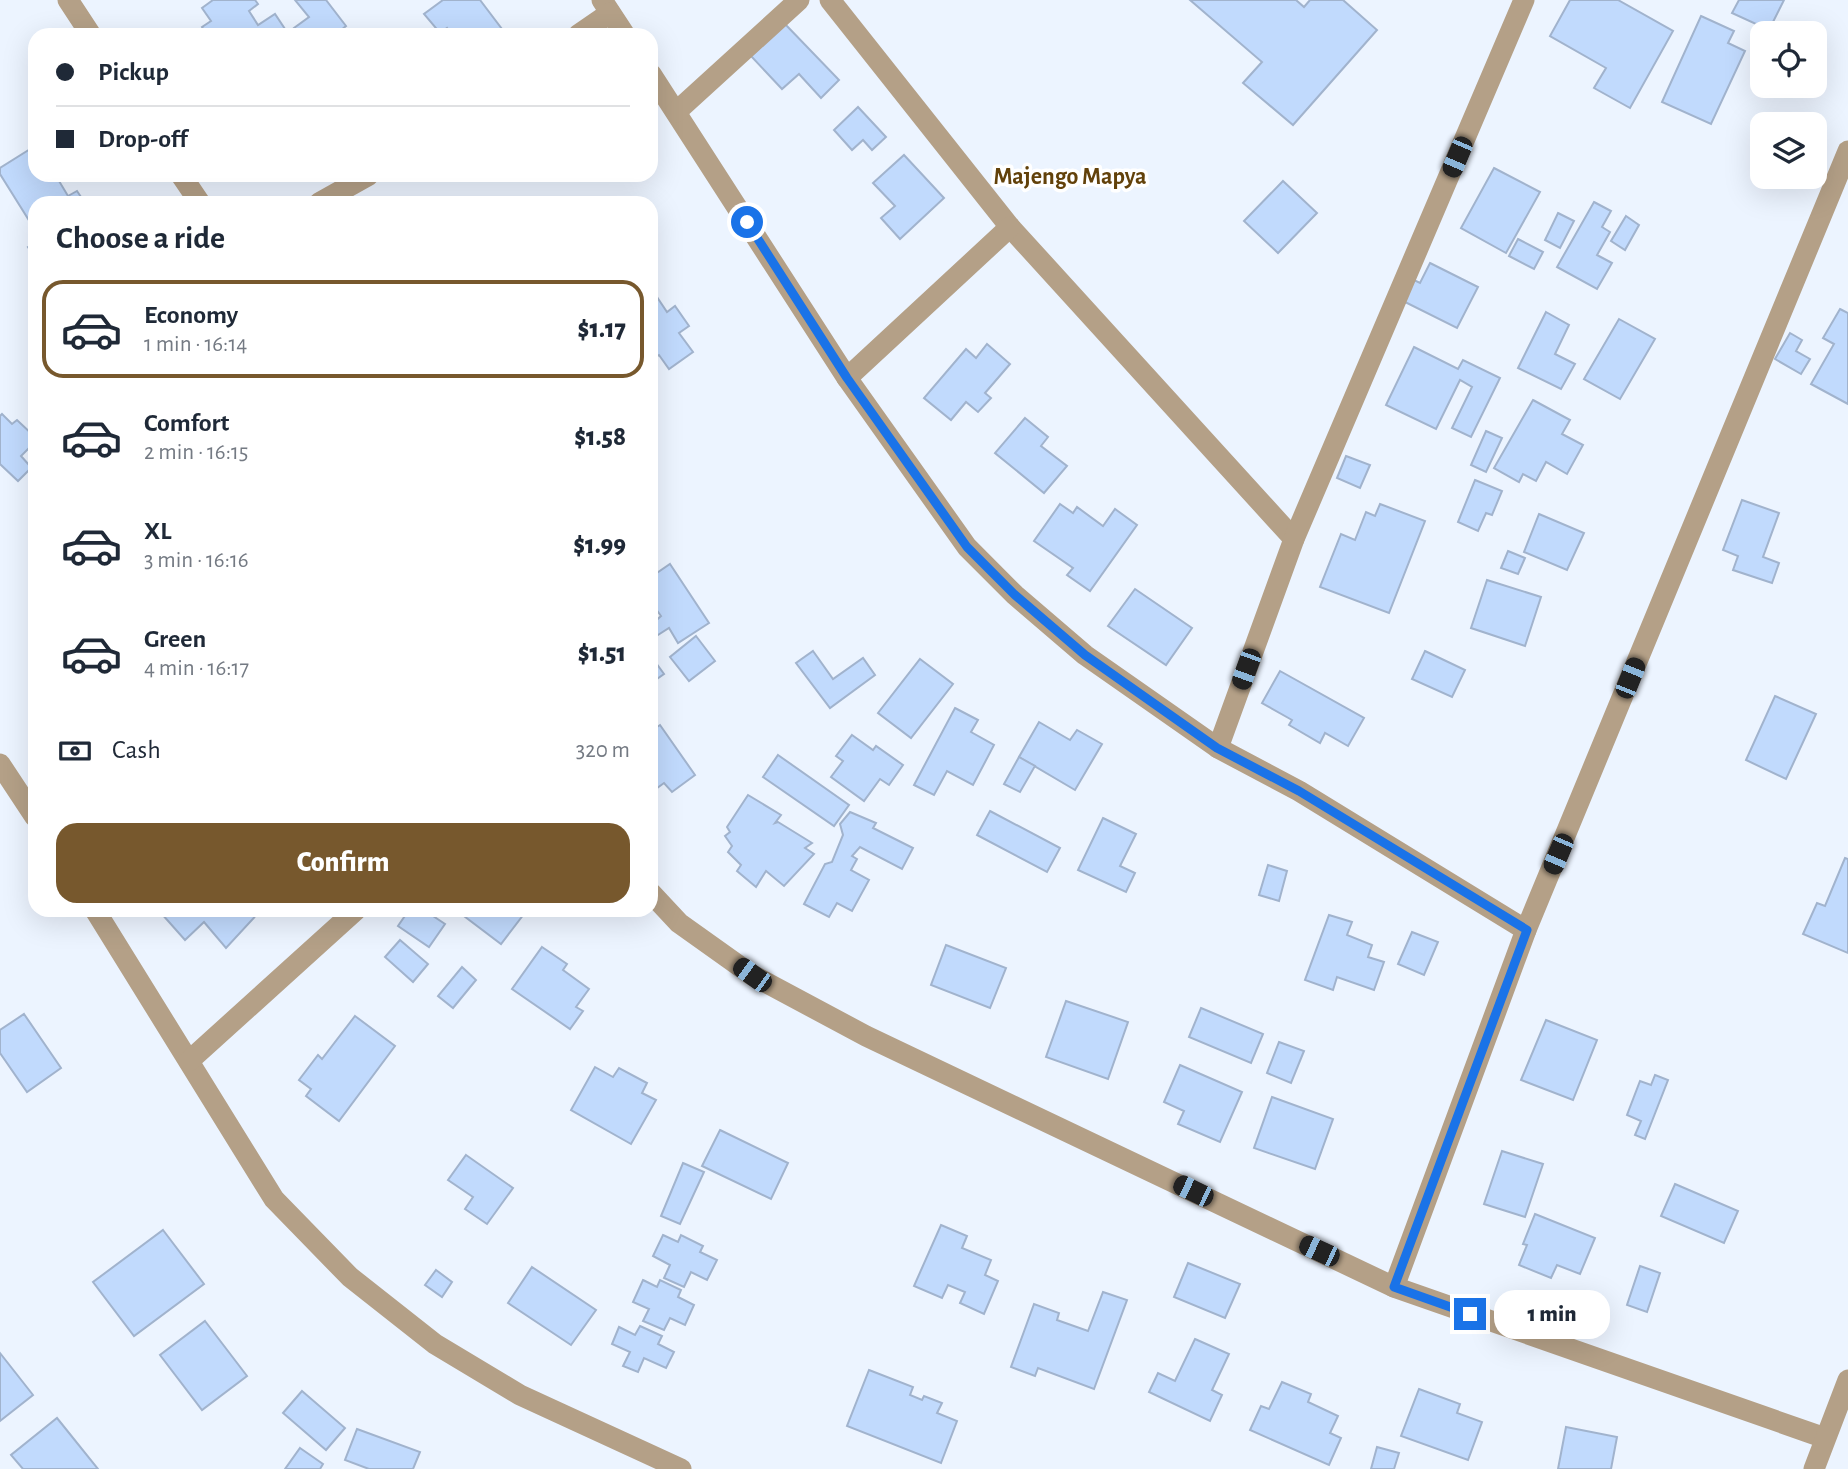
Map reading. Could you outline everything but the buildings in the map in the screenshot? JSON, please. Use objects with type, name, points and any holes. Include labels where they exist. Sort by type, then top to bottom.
[{"type":"street","points":[[68,0],[86,28]]},
{"type":"street","points":[[676,112],[799,0]]},
{"type":"street","points":[[830,0],[1010,227],[1294,539]]},
{"type":"street","points":[[1217,748],[1294,539],[1520,1]]},
{"type":"street","points":[[585,28],[606,6],[620,28]]},
{"type":"street","points":[[658,85],[847,378],[967,547],[986,567],[1085,655],[1217,748],[1311,798],[1527,930]]},
{"type":"street","points":[[1394,1287],[1527,930],[1848,151]]},
{"type":"street","points":[[332,196],[356,182]]},
{"type":"street","points":[[847,378],[1010,227]]},
{"type":"street","points":[[0,764],[28,806]]},
{"type":"street","points":[[658,900],[679,923],[752,975],[866,1035],[1394,1287],[1825,1438]]},
{"type":"street","points":[[99,917],[274,1199],[350,1278],[435,1344],[520,1395],[681,1469]]},
{"type":"street","points":[[189,1061],[348,917]]},
{"type":"street","points":[[1814,1469],[1848,1380]]},
{"type":"district","name":"Majengo Mapya","points":[[1070,176]]},
{"type":"route","points":[[747,222],[847,378],[967,547],[1015,595],[1085,655],[1217,748],[1299,791],[1527,930],[1394,1287],[1470,1314]]}]
